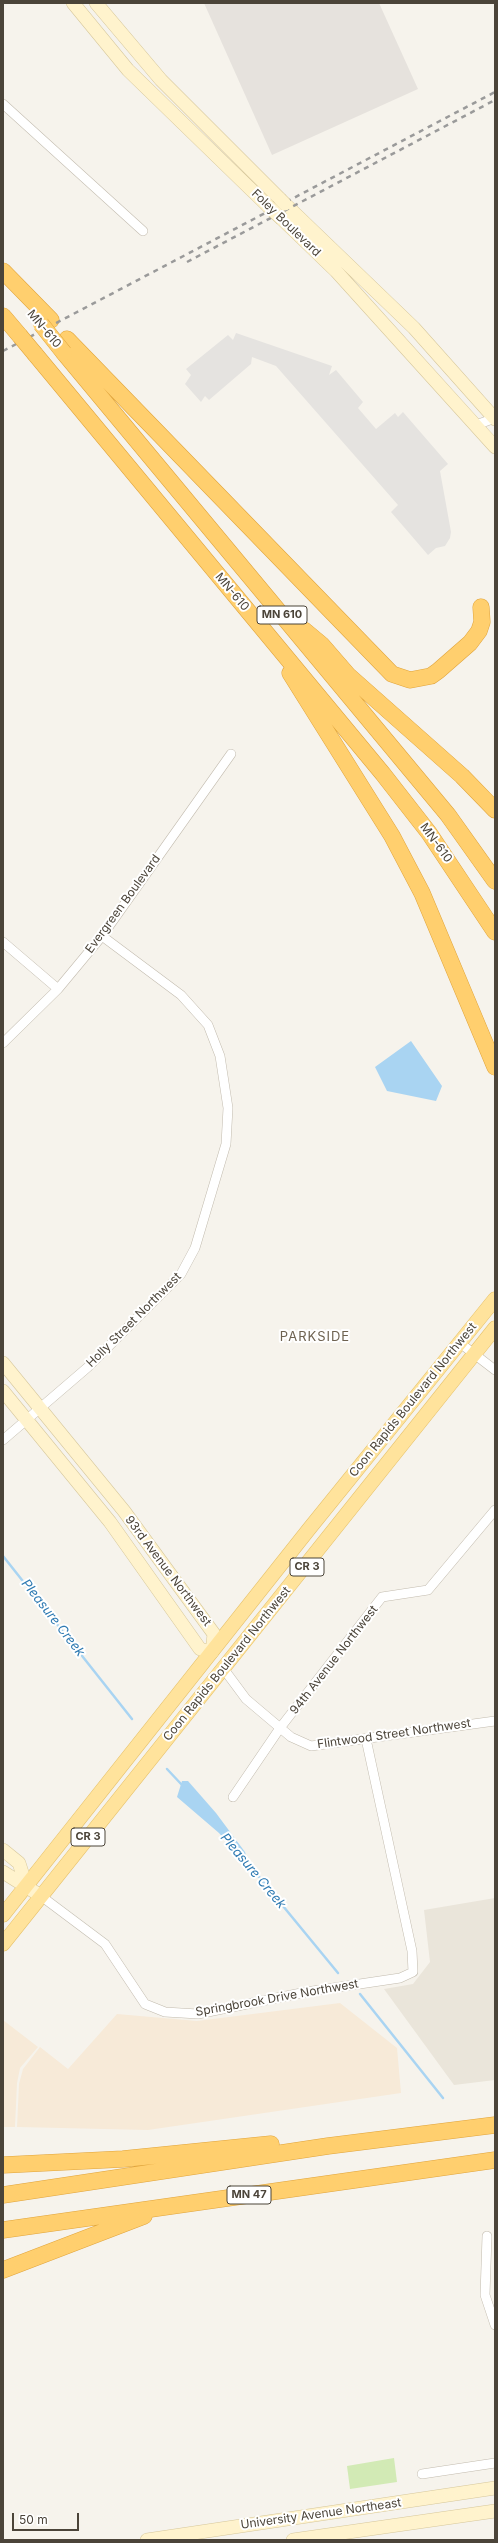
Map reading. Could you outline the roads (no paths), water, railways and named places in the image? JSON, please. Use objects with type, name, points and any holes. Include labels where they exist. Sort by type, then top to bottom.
[{"type":"highway","points":[[3,271],[46,322]]},
{"type":"highway","name":"MN-610","points":[[3,279],[46,322],[66,346],[274,605],[448,815],[495,881]]},
{"type":"highway","name":"MN-610","points":[[3,316],[257,621],[429,833],[495,932]]},
{"type":"highway","points":[[66,346],[392,674],[410,680],[431,676],[438,671],[470,643],[479,631],[482,622],[481,607]]},
{"type":"highway","points":[[274,605],[322,645],[348,674],[462,776],[495,802]]},
{"type":"highway","points":[[257,621],[392,836],[422,893],[495,1067]]},
{"type":"highway","points":[[462,776],[495,810]]},
{"type":"highway","points":[[3,2195],[328,2146],[495,2125]]},
{"type":"highway","points":[[3,2165],[123,2159],[295,2141],[328,2146]]},
{"type":"highway","name":"MN 47","points":[[3,2230],[495,2160]]},
{"type":"highway","points":[[3,2270],[170,2206]]},
{"type":"main road","name":"Foley Boulevard","points":[[96,3],[162,80],[280,199],[341,267],[495,447]]},
{"type":"main road","name":"Foley Boulevard","points":[[73,4],[128,70],[268,206],[422,337],[495,418]]},
{"type":"main road","name":"Coon Rapids Boulevard Northwest","points":[[3,1915],[495,1299]]},
{"type":"main road","name":"Coon Rapids Boulevard Northwest","points":[[3,1944],[223,1668],[318,1552],[495,1328]]},
{"type":"main road","name":"93rd Avenue Northwest","points":[[3,1363],[124,1511],[214,1634],[212,1652],[200,1649],[110,1522],[3,1391]]},
{"type":"main road","name":"Flintwood Street Northwest","points":[[212,1652],[223,1668]]},
{"type":"main road","points":[[3,1850],[19,1863],[26,1885]]},
{"type":"main road","name":"Springbrook Drive Northwest","points":[[3,1872],[26,1885],[41,1896]]},
{"type":"main road","name":"University Avenue Northeast","points":[[147,2540],[495,2488]]},
{"type":"main road","name":"University Avenue Northeast","points":[[292,2540],[337,2537],[495,2511]]},
{"type":"street","points":[[3,104],[143,231]]},
{"type":"street","points":[[476,425],[495,418]]},
{"type":"street","name":"Evergreen Boulevard","points":[[3,1043],[58,989],[102,936],[231,754]]},
{"type":"street","name":"Holly Street Northwest","points":[[3,1440],[88,1367],[181,1274],[195,1248],[229,1130],[228,1108],[220,1056],[208,1025],[200,1013],[181,995],[102,936]]},
{"type":"street","points":[[3,942],[58,989]]},
{"type":"street","points":[[460,1343],[495,1370]]},
{"type":"street","name":"94th Avenue Northwest","points":[[233,1797],[280,1728],[382,1597],[428,1590],[495,1510]]},
{"type":"street","name":"Flintwood Street Northwest","points":[[223,1668],[246,1699],[291,1737],[311,1746],[495,1721]]},
{"type":"street","name":"Springbrook Drive Northwest","points":[[41,1896],[105,1944],[145,2004],[165,2012],[198,2014],[306,1992],[400,1978],[413,1972],[412,1951],[366,1739]]},
{"type":"street","points":[[487,2236],[485,2295],[495,2325]]},
{"type":"street","points":[[422,2474],[495,2463]]},
{"type":"water","points":[[411,1041],[442,1086],[436,1101],[387,1091],[375,1067]]},
{"type":"water","points":[[182,1781],[188,1781],[216,1813],[245,1852],[248,1862],[245,1863],[219,1833],[177,1797]]},
{"type":"waterway","name":"Pleasure Creek","points":[[3,1556],[132,1719]]},
{"type":"waterway","name":"Pleasure Creek","points":[[167,1769],[182,1785]]},
{"type":"waterway","name":"Pleasure Creek","points":[[246,1861],[338,1973]]},
{"type":"waterway","points":[[360,1994],[443,2098]]},
{"type":"railway","points":[[3,351],[495,92]]},
{"type":"railway","points":[[187,262],[495,100]]},
{"type":"district","name":"PARKSIDE","points":[[315,1337]]}]
